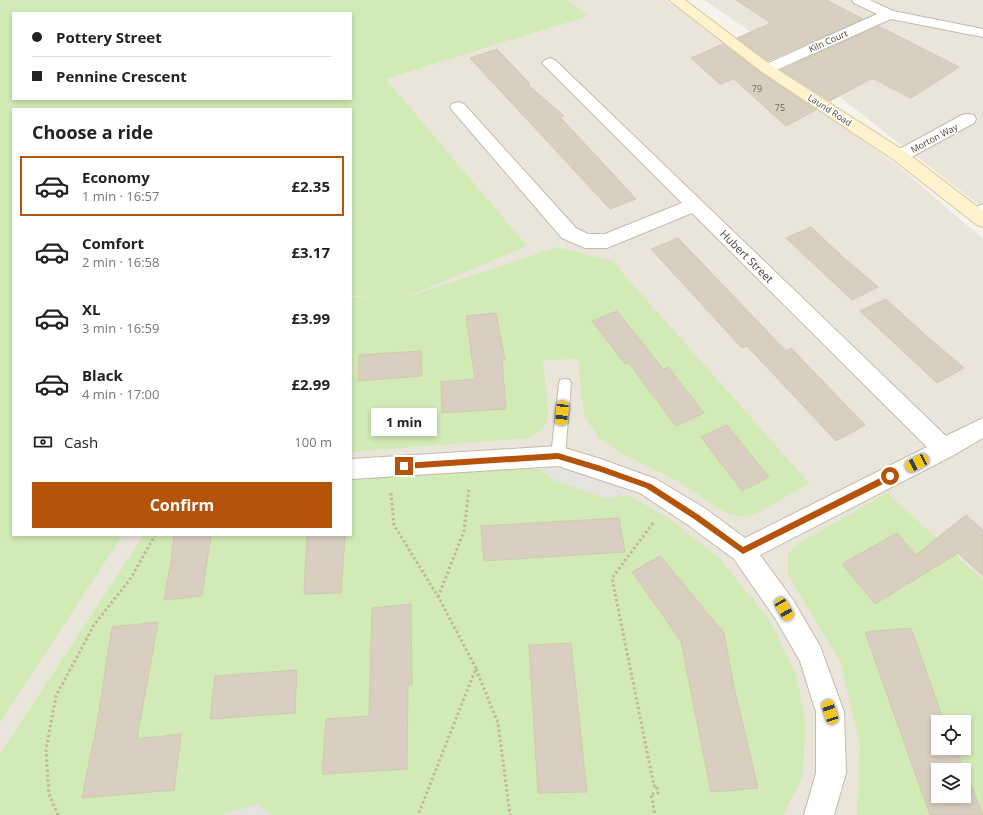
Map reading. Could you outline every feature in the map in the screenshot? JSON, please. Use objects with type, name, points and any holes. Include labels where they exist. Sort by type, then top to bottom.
[{"type":"street","name":"Laund Road","points":[[676,0],[767,69],[900,156],[980,214]]},
{"type":"street","points":[[858,0],[889,14],[983,33]]},
{"type":"street","name":"Kiln Court","points":[[767,69],[889,14]]},
{"type":"street","name":"Hubert Street","points":[[550,62],[944,450]]},
{"type":"street","points":[[458,107],[569,233],[585,241],[607,241],[695,204]]},
{"type":"street","name":"Morton Way","points":[[900,156],[968,119]]},
{"type":"street","points":[[743,551],[944,450],[983,426]]},
{"type":"street","points":[[352,469],[558,456],[601,469],[648,486],[697,517],[743,551],[784,609],[812,655],[830,712],[831,773],[819,815]]},
{"type":"lane","points":[[558,456],[564,384]]},
{"type":"path","points":[[438,597],[464,531],[469,495],[468,462]]},
{"type":"path","points":[[388,467],[394,525],[438,597],[476,668],[498,723],[510,815]]},
{"type":"path","points":[[655,815],[651,794],[658,793],[652,778],[612,578],[670,500]]},
{"type":"path","points":[[58,815],[49,794],[46,750],[56,696],[94,625],[131,578],[154,536]]},
{"type":"path","points":[[418,815],[476,668]]},
{"type":"shaded area","points":[[567,0],[666,0],[897,165],[983,239],[983,815],[0,815],[0,723],[122,536],[352,536],[352,295],[392,302],[526,245],[386,79],[587,16]]},
{"type":"shaded area","points":[[704,0],[983,0],[983,208],[796,63]]},
{"type":"shaded area","points":[[540,469],[565,470],[586,474],[609,483],[629,495],[605,498],[554,480]]},
{"type":"shaded area","points":[[258,804],[271,815],[222,815],[223,814]]},
{"type":"green space","points":[[0,0],[567,0],[588,16],[386,79],[527,246],[399,300],[557,247],[612,261],[809,483],[758,513],[741,517],[724,512],[676,480],[621,453],[600,439],[584,416],[578,359],[543,360],[548,412],[544,428],[529,438],[352,452],[352,297],[373,299],[352,295],[352,108],[12,108],[12,536],[122,536],[0,723]]},
{"type":"green space","points":[[540,469],[554,480],[605,498],[629,495],[671,520],[719,558],[769,619],[796,674],[806,724],[802,779],[783,815],[271,815],[258,804],[222,815],[0,815],[0,754],[143,536],[352,536],[352,474]]},
{"type":"green space","points":[[887,493],[983,580],[983,815],[857,815],[860,743],[840,661],[788,575],[788,553],[803,541]]},
{"type":"building","points":[[736,0],[826,0],[863,19],[768,61],[737,38],[771,23]]},
{"type":"building","points":[[878,26],[959,67],[911,98],[872,78],[830,101],[781,70]]},
{"type":"building","points":[[723,44],[761,73],[816,110],[786,126],[734,79],[720,84],[691,58]]},
{"type":"building","points":[[497,49],[530,84],[528,85],[564,116],[560,117],[636,199],[610,209],[470,58]]},
{"type":"building","points":[[811,227],[878,287],[852,300],[786,238]]},
{"type":"building","points":[[678,238],[786,351],[791,348],[865,425],[836,441],[747,346],[742,348],[651,249]]},
{"type":"building","points":[[886,299],[964,368],[937,383],[860,311]]},
{"type":"building","points":[[617,311],[663,369],[668,367],[704,413],[676,426],[628,362],[625,364],[592,321]]},
{"type":"building","points":[[496,313],[505,360],[502,361],[506,409],[442,413],[441,382],[475,379],[466,316]]},
{"type":"building","points":[[421,351],[422,376],[358,381],[359,355]]},
{"type":"building","points":[[727,425],[769,477],[742,491],[701,437]]},
{"type":"building","points":[[966,515],[983,530],[983,576],[958,553],[875,604],[842,564],[897,533],[916,555]]},
{"type":"building","points":[[619,518],[625,552],[484,561],[481,526]]},
{"type":"building","points":[[174,536],[211,536],[202,596],[164,600]]},
{"type":"building","points":[[307,536],[345,536],[341,593],[304,594]]},
{"type":"building","points":[[660,556],[724,633],[734,687],[758,788],[711,792],[681,641],[632,572]]},
{"type":"building","points":[[411,604],[412,685],[408,685],[407,769],[322,774],[326,719],[369,716],[372,608]]},
{"type":"building","points":[[158,622],[137,739],[181,734],[174,790],[82,798],[94,743],[112,627]]},
{"type":"building","points":[[911,628],[942,715],[931,715],[931,755],[959,755],[962,763],[931,763],[931,803],[971,803],[971,785],[983,815],[930,815],[865,632]]},
{"type":"building","points":[[571,643],[587,792],[538,793],[529,645]]},
{"type":"building","points":[[297,670],[295,713],[210,719],[215,676]]},
{"type":"route","points":[[404,466],[558,456],[601,469],[648,486],[697,517],[743,551],[890,476]]}]
